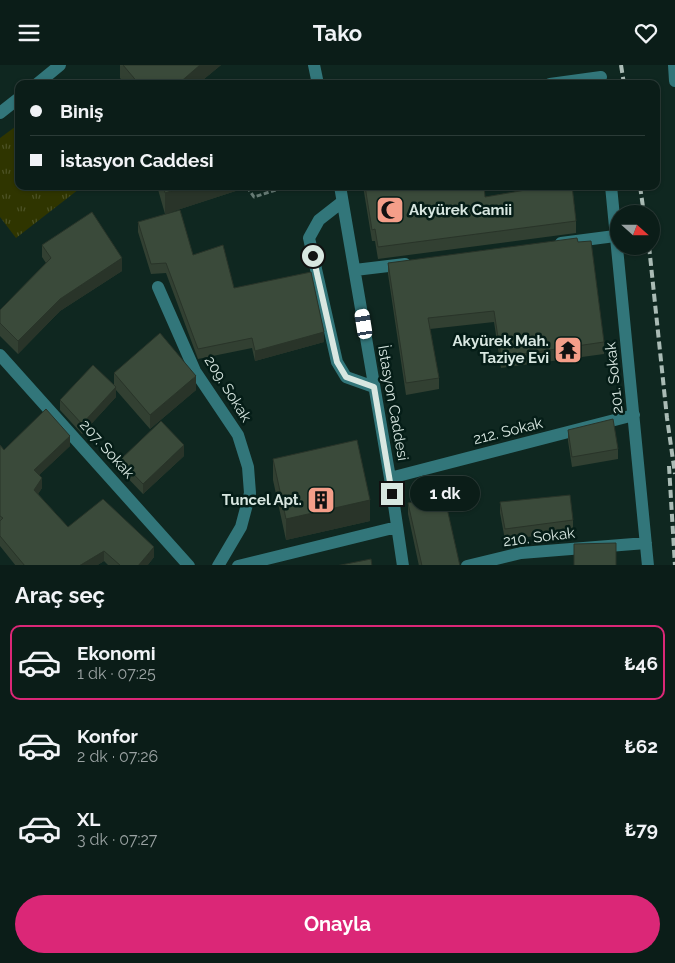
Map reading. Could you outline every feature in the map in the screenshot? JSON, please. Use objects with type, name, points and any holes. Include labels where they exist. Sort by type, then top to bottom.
[{"type":"street","points":[[41,80],[60,65]]},
{"type":"street","points":[[314,65],[317,80]]},
{"type":"street","points":[[674,65],[675,81]]},
{"type":"street","points":[[572,80],[600,75]]},
{"type":"street","points":[[0,113],[15,101]]},
{"type":"street","name":"İstasyon Caddesi","points":[[340,190],[403,565]]},
{"type":"street","name":"201. Sokak","points":[[611,190],[613,205]]},
{"type":"street","points":[[342,202],[319,220],[309,238],[337,362],[346,377],[374,387]]},
{"type":"street","points":[[548,245],[610,237]]},
{"type":"street","name":"201. Sokak","points":[[617,255],[648,565]]},
{"type":"street","points":[[355,270],[423,262]]},
{"type":"street","name":"209. Sokak","points":[[158,287],[195,371],[238,435],[248,467],[250,493],[241,527],[218,565]]},
{"type":"street","name":"207. Sokak","points":[[0,355],[189,565]]},
{"type":"street","name":"212. Sokak","points":[[390,478],[634,415]]},
{"type":"street","points":[[238,565],[397,527]]},
{"type":"street","name":"210. Sokak","points":[[467,565],[521,553],[646,543]]},
{"type":"path","points":[[249,190],[254,197],[276,190]]},
{"type":"green space","points":[[15,127],[15,190],[78,190],[16,238],[0,217],[0,138]]},
{"type":"building","points":[[123,65],[200,65],[183,80],[136,80]]},
{"type":"building","points":[[366,190],[484,190],[485,197],[525,190],[572,190],[576,221],[378,247],[375,229],[372,230]]},
{"type":"building","points":[[180,210],[193,255],[223,245],[234,288],[311,272],[324,332],[255,351],[252,338],[198,349],[166,263],[151,264],[138,222]]},
{"type":"building","points":[[92,212],[122,258],[60,299],[18,341],[0,323],[0,310],[51,258],[42,245]]},
{"type":"building","points":[[577,238],[578,242],[591,241],[604,342],[501,357],[494,311],[428,318],[439,378],[406,383],[388,263]]},
{"type":"building","points":[[160,333],[196,376],[150,415],[114,373]]},
{"type":"building","points":[[93,365],[116,387],[82,424],[60,400]]},
{"type":"building","points":[[46,409],[70,436],[34,470],[42,478],[34,490],[68,527],[103,499],[154,547],[139,565],[120,565],[104,551],[81,565],[24,565],[0,536],[0,521],[3,518],[0,516],[0,445],[4,450]]},
{"type":"building","points":[[613,419],[618,449],[572,457],[568,430]]},
{"type":"building","points":[[161,421],[184,445],[143,484],[120,460]]},
{"type":"building","name":"Tuncel Apt.","points":[[357,440],[370,500],[286,519],[273,459]]},
{"type":"building","points":[[570,495],[573,520],[505,529],[500,502]]},
{"type":"building","points":[[432,498],[434,509],[447,508],[460,565],[422,565],[408,503]]},
{"type":"building","points":[[616,543],[616,565],[574,565],[574,544]]},
{"type":"building","points":[[371,559],[372,565],[341,565]]},
{"type":"railway","points":[[621,65],[623,80]]},
{"type":"railway","points":[[641,190],[643,205]]},
{"type":"railway","points":[[650,255],[667,418],[675,474]]},
{"type":"railway","points":[[669,466],[675,565]]},
{"type":"place","name":"Akyürek Camii","points":[[390,210]]},
{"type":"place","name":"Akyürek Mah. Taziye Evi","points":[[568,350]]},
{"type":"place","name":"Tuncel Apt.","points":[[321,500]]},
{"type":"route","points":[[313,256],[337,362],[346,377],[374,387],[392,494]]}]
